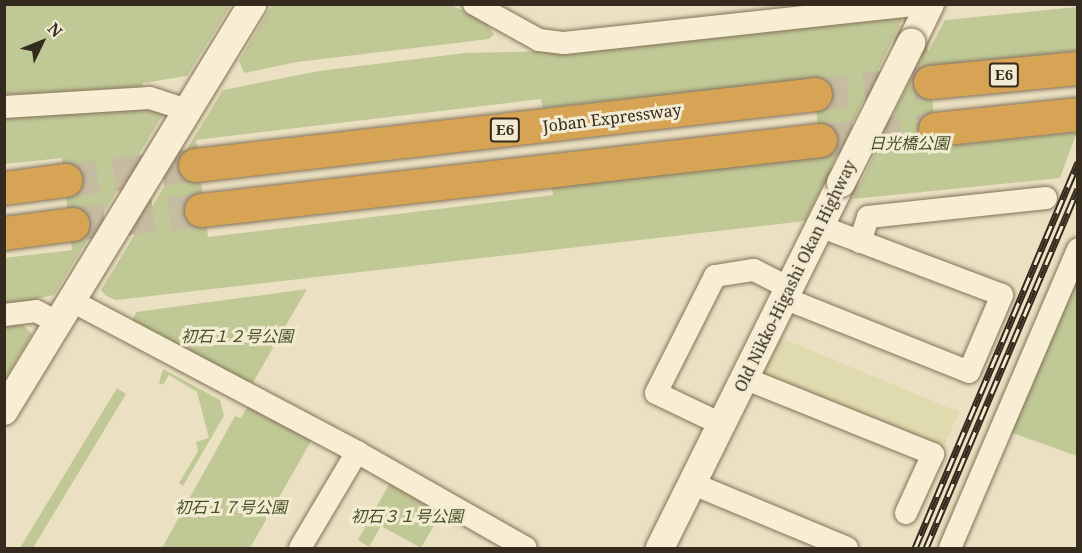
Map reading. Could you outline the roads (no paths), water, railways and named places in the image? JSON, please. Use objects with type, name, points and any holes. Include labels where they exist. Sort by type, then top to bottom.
[{"type":"highway","name":"E6","points":[[930,82],[1077,68]]},
{"type":"highway","name":"Joban Expressway","points":[[195,165],[815,94]]},
{"type":"highway","points":[[935,129],[1077,114]]},
{"type":"highway","points":[[201,210],[820,140]]},
{"type":"highway","points":[[4,188],[65,180]]},
{"type":"highway","points":[[4,233],[72,224]]},
{"type":"street","points":[[4,411],[252,4]]},
{"type":"street","points":[[474,4],[498,10],[539,40],[564,43],[922,4]]},
{"type":"street","name":"Old Nikko-Higashi Okan Highway","points":[[660,549],[930,4]]},
{"type":"street","points":[[4,107],[150,98],[188,110]]},
{"type":"street","points":[[860,242],[868,217],[1046,198]]},
{"type":"street","points":[[721,424],[656,393],[714,276],[754,270],[787,293],[969,372],[1002,295],[819,226]]},
{"type":"street","points":[[950,549],[1077,249]]},
{"type":"street","points":[[4,315],[36,311],[66,312],[357,452],[526,549]]},
{"type":"street","points":[[744,378],[933,454],[906,513]]},
{"type":"street","points":[[300,549],[357,452]]},
{"type":"street","points":[[691,483],[847,549]]},
{"type":"tunnel","points":[[815,94],[930,82]]},
{"type":"tunnel","points":[[820,140],[935,129]]},
{"type":"tunnel","points":[[65,180],[195,165]]},
{"type":"tunnel","points":[[72,224],[201,210]]},
{"type":"railway","points":[[915,548],[1078,162]]},
{"type":"railway","points":[[926,548],[1078,189]]},
{"type":"park label","name":"日光橋公園","points":[[909,143]]},
{"type":"park label","name":"初石１２号公園","points":[[237,336]]},
{"type":"park label","name":"初石１７号公園","points":[[231,507]]},
{"type":"park label","name":"初石３１号公園","points":[[407,516]]}]
